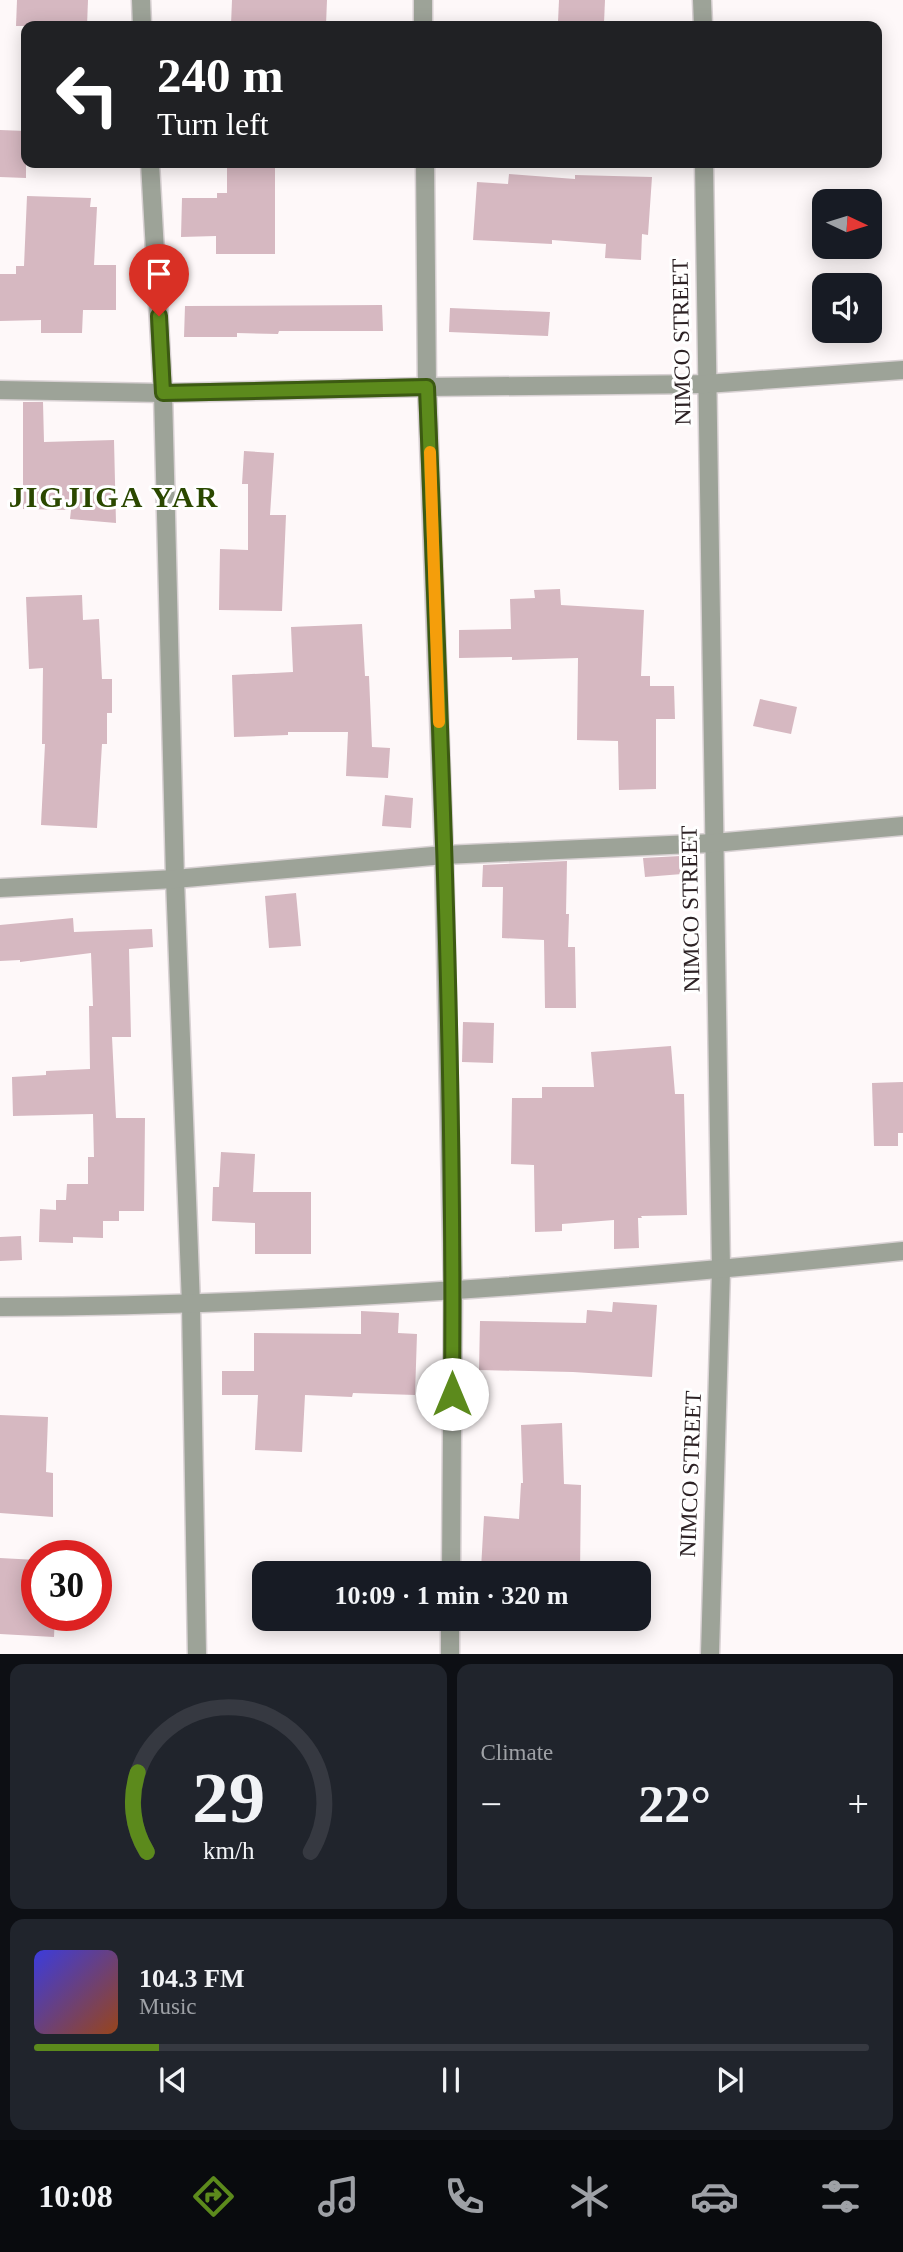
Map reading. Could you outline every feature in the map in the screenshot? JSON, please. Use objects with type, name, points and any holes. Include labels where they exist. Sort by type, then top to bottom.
[{"type":"street","points":[[141,0],[142,21]]},
{"type":"street","points":[[423,0],[423,21]]},
{"type":"street","points":[[702,0],[703,21]]},
{"type":"street","points":[[150,168],[163,393],[175,878],[191,1305],[197,1654]]},
{"type":"street","points":[[425,168],[427,387],[444,855],[453,1292],[451,1561]]},
{"type":"street","name":"NIMCO STREET","points":[[704,168],[720,1270],[710,1654]]},
{"type":"street","points":[[0,390],[163,393],[706,384],[903,370]]},
{"type":"street","points":[[0,888],[175,878],[444,855],[714,843],[903,826]]},
{"type":"street","points":[[0,1307],[191,1305],[453,1292],[720,1270],[903,1251]]},
{"type":"street","points":[[450,1631],[450,1654]]},
{"type":"building","points":[[17,0],[88,0],[87,21],[21,21],[21,26],[16,26]]},
{"type":"building","points":[[232,0],[327,0],[326,21],[231,21]]},
{"type":"building","points":[[559,0],[605,0],[604,21],[558,21]]},
{"type":"building","points":[[0,130],[21,131],[21,168],[26,168],[26,178],[0,177]]},
{"type":"building","points":[[227,168],[275,168],[275,254],[216,254],[216,236],[181,237],[182,198],[217,198],[217,193],[227,193]]},
{"type":"building","points":[[509,174],[575,179],[575,175],[652,177],[648,235],[642,234],[641,260],[605,258],[606,244],[552,240],[552,244],[473,240],[477,182],[508,184]]},
{"type":"building","points":[[27,196],[91,198],[90,207],[97,207],[94,265],[116,265],[116,310],[83,310],[82,333],[41,333],[41,320],[0,321],[0,274],[16,274],[16,266],[24,266]]},
{"type":"building","points":[[382,305],[383,331],[279,331],[278,334],[237,333],[237,337],[184,337],[185,306]]},
{"type":"building","points":[[450,308],[550,312],[548,336],[449,332]]},
{"type":"building","points":[[23,402],[43,402],[44,442],[114,440],[116,523],[70,519],[71,510],[23,509]]},
{"type":"building","points":[[244,451],[274,453],[270,515],[286,515],[282,611],[219,610],[220,549],[248,550],[248,484],[242,484]]},
{"type":"building","points":[[560,589],[561,605],[644,610],[641,676],[650,676],[650,686],[674,686],[675,719],[656,719],[656,789],[619,790],[618,741],[577,740],[578,658],[459,658],[459,630],[511,629],[510,599],[535,598],[534,590]]},
{"type":"building","points":[[82,595],[83,620],[99,619],[102,679],[112,679],[112,713],[107,713],[107,744],[102,744],[97,828],[41,825],[45,744],[42,744],[43,668],[29,669],[26,597]]},
{"type":"building","points":[[362,624],[365,676],[369,676],[372,747],[390,748],[388,778],[346,776],[348,732],[288,732],[288,735],[234,737],[232,675],[293,672],[291,627]]},
{"type":"building","points":[[760,699],[797,707],[791,734],[753,726]]},
{"type":"building","points":[[385,795],[413,798],[411,828],[382,826]]},
{"type":"building","points":[[680,856],[682,874],[645,877],[643,858]]},
{"type":"building","points":[[567,861],[568,947],[575,947],[576,1008],[545,1008],[544,940],[502,938],[503,887],[482,887],[483,865]]},
{"type":"building","points":[[296,893],[301,946],[269,948],[265,896]]},
{"type":"building","points":[[73,918],[74,932],[152,929],[153,947],[129,949],[131,1037],[112,1037],[116,1118],[145,1118],[144,1211],[119,1211],[119,1221],[103,1221],[103,1238],[73,1237],[73,1243],[39,1242],[40,1209],[56,1210],[56,1200],[66,1200],[67,1184],[88,1184],[88,1157],[94,1157],[93,1114],[13,1116],[12,1077],[46,1075],[46,1071],[90,1069],[89,1006],[93,1006],[91,953],[20,962],[0,961],[0,925]]},
{"type":"building","points":[[463,1022],[494,1023],[493,1063],[462,1062]]},
{"type":"building","points":[[671,1046],[675,1094],[684,1094],[687,1215],[638,1218],[639,1248],[614,1249],[614,1220],[562,1224],[562,1231],[535,1232],[534,1165],[511,1164],[512,1098],[542,1098],[542,1087],[594,1087],[591,1052]]},
{"type":"building","points":[[903,1082],[903,1133],[898,1133],[898,1146],[874,1146],[872,1083]]},
{"type":"building","points":[[221,1152],[255,1154],[253,1192],[311,1192],[311,1254],[255,1254],[255,1223],[212,1221],[213,1187],[219,1187]]},
{"type":"building","points":[[21,1236],[22,1260],[0,1261],[0,1237]]},
{"type":"building","points":[[613,1302],[657,1305],[652,1377],[479,1370],[480,1321],[586,1323],[587,1310],[612,1312]]},
{"type":"building","points":[[361,1311],[399,1313],[398,1333],[417,1334],[415,1395],[305,1395],[302,1452],[255,1450],[258,1395],[222,1395],[222,1371],[254,1371],[254,1333],[361,1334]]},
{"type":"building","points":[[0,1415],[48,1417],[46,1472],[53,1473],[53,1517],[0,1513]]},
{"type":"building","points":[[562,1423],[564,1484],[581,1485],[580,1561],[481,1561],[484,1516],[519,1519],[523,1483],[521,1425]]},
{"type":"building","points":[[0,1558],[21,1559],[21,1631],[54,1631],[54,1637],[0,1634]]},
{"type":"slow traffic","points":[[430,452],[439,722]]},
{"type":"district","name":"JIGJIGA YAR","points":[[114,497]]},
{"type":"route","points":[[159,316],[163,393],[427,387],[444,855],[453,1292],[452,1394]]}]
